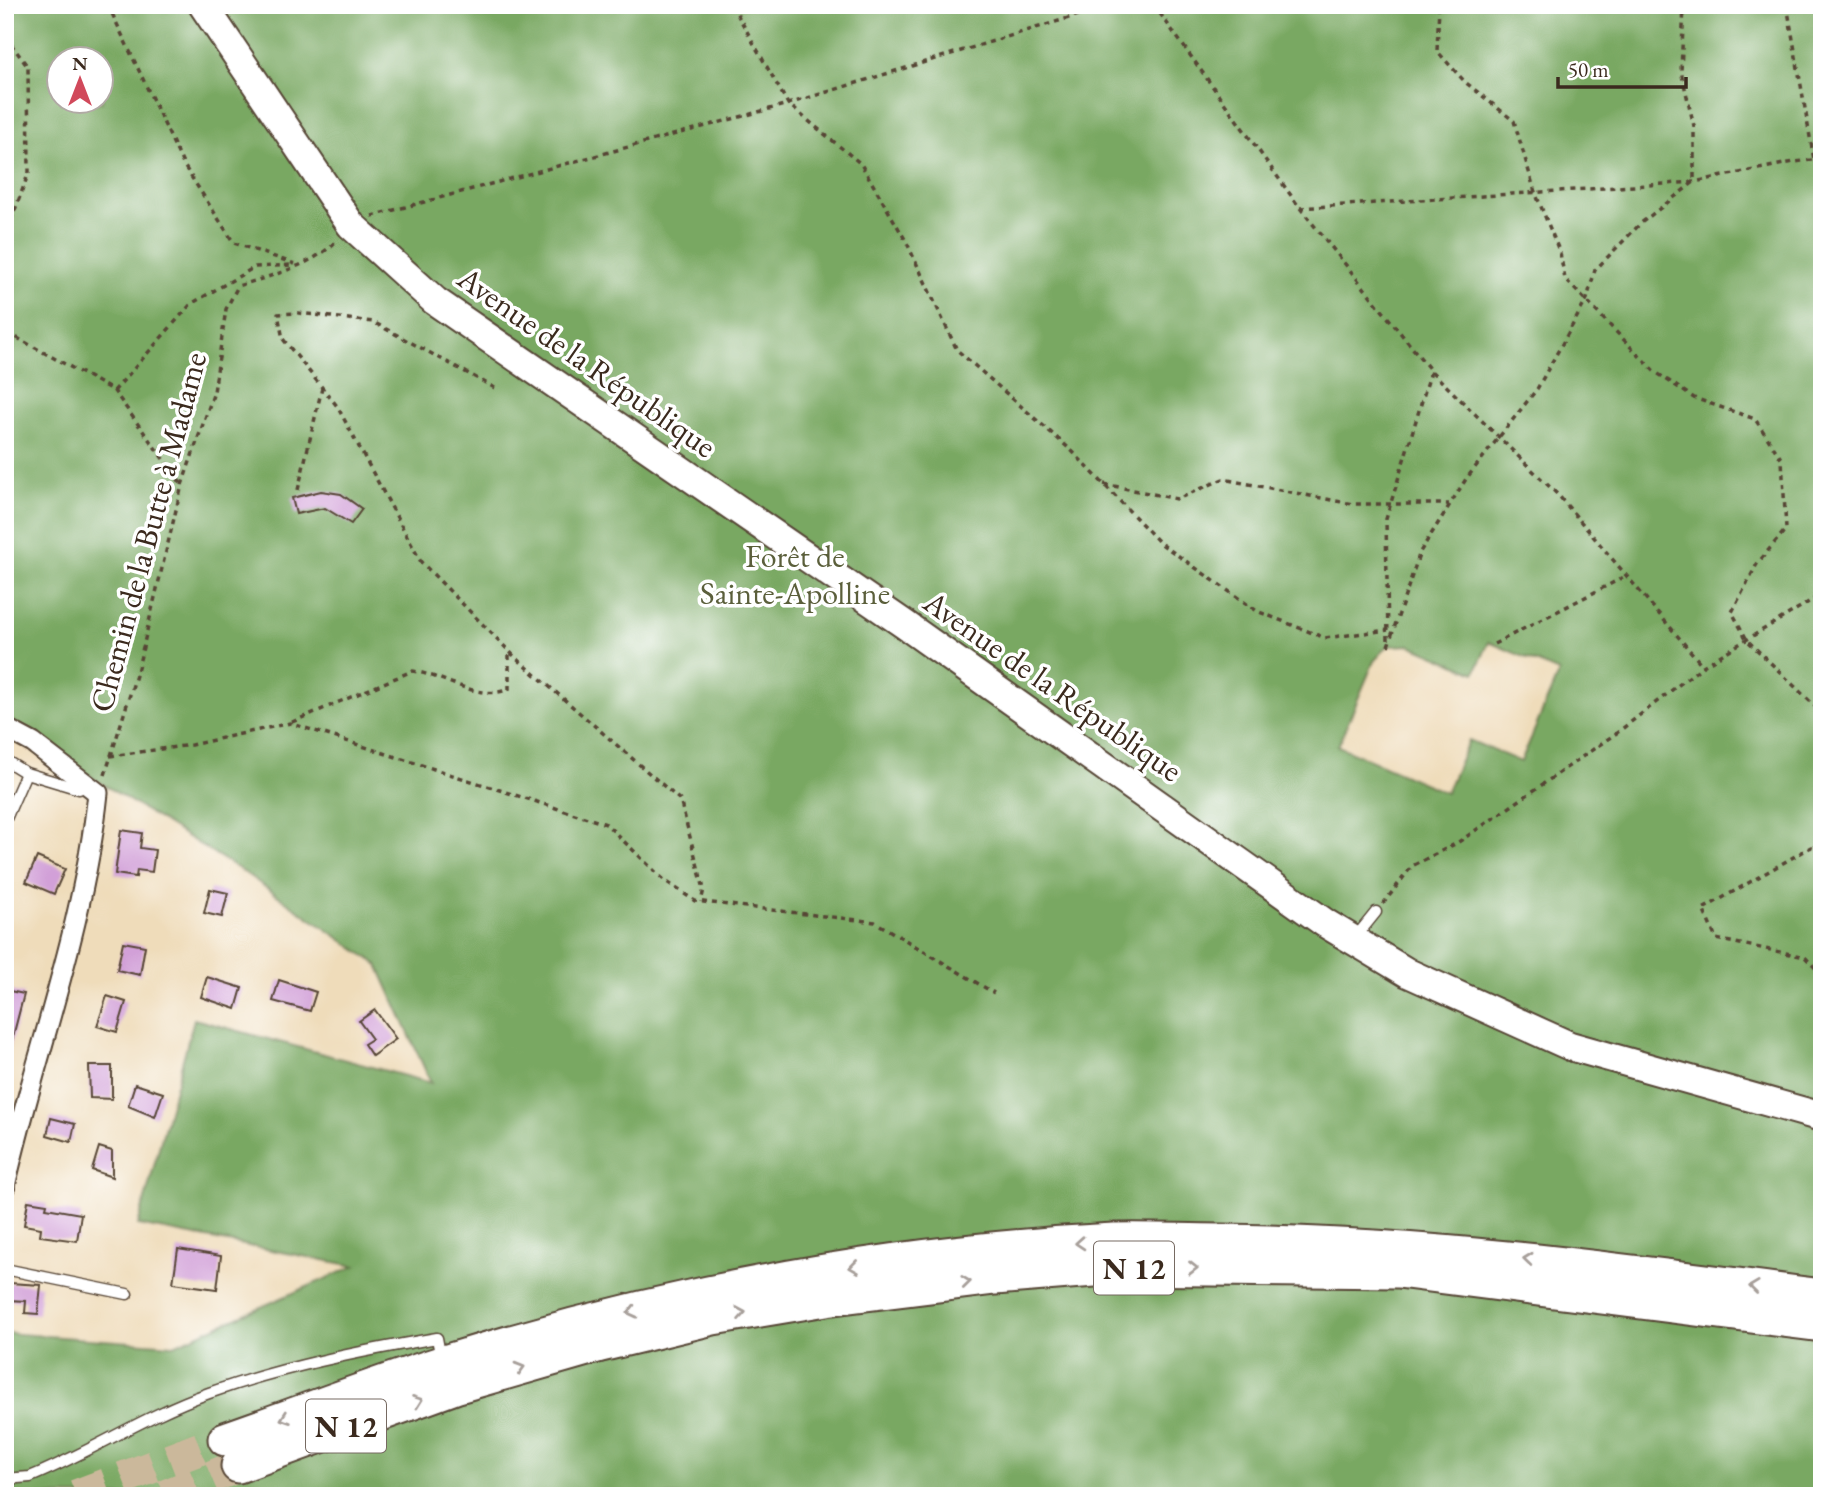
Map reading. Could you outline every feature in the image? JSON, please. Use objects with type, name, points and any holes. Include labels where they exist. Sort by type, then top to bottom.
[{"type":"highway","name":"N 12","points":[[1822,1296],[1556,1262],[1396,1246],[1118,1240],[986,1249],[820,1271],[700,1296],[442,1363],[232,1452],[601,1345],[713,1318],[826,1299],[995,1278],[1119,1268],[1398,1271],[1822,1325]]},
{"type":"main road","name":"Avenue de la République","points":[[203,5],[351,225],[435,301],[837,578],[1353,940],[1408,973],[1570,1046],[1781,1108],[1822,1117]]},
{"type":"street","points":[[5,728],[33,743],[91,788],[94,831],[59,988],[23,1110],[5,1186]]},
{"type":"lane","points":[[5,760],[26,773],[79,789],[91,788]]},
{"type":"lane","points":[[5,821],[26,773]]},
{"type":"lane","points":[[1353,940],[1377,912]]},
{"type":"lane","points":[[5,1269],[127,1294]]},
{"type":"lane","points":[[5,1479],[30,1477],[54,1467],[142,1421],[209,1393],[362,1351],[437,1338],[442,1363]]},
{"type":"path","points":[[108,5],[183,164],[234,243],[298,265]]},
{"type":"path","points":[[732,5],[788,104],[861,164],[906,241],[957,350],[1072,451],[1160,543],[1257,611],[1325,638],[1388,630]]},
{"type":"path","points":[[351,225],[371,216],[788,104],[1111,5]]},
{"type":"path","points":[[1153,5],[1300,208],[1431,371],[1559,496],[1703,666]]},
{"type":"path","points":[[1439,5],[1437,51],[1465,82],[1514,121],[1535,192],[1560,253],[1565,279],[1654,371],[1694,398],[1755,419],[1782,460],[1786,529],[1757,564],[1732,612],[1747,640],[1822,713]]},
{"type":"path","points":[[1684,5],[1681,71],[1694,126],[1694,182]]},
{"type":"path","points":[[1787,5],[1814,160]]},
{"type":"path","points":[[5,36],[28,67],[29,172],[5,237]]},
{"type":"path","points":[[1300,208],[1694,182],[1822,159]]},
{"type":"path","points":[[1431,371],[1386,519],[1388,646],[1420,552],[1450,504],[1498,437],[1537,389],[1587,299],[1595,270],[1641,223],[1694,182]]},
{"type":"path","name":"Chemin de la Butte à Madame","points":[[91,788],[110,756],[137,673],[182,485],[214,392],[226,309],[238,286],[298,265],[331,247],[351,225]]},
{"type":"path","points":[[114,391],[191,304],[256,267],[298,265]]},
{"type":"path","points":[[495,388],[373,322],[299,313],[278,314],[283,340],[337,407],[421,562],[509,651],[680,800],[704,889],[701,902]]},
{"type":"path","points":[[5,322],[12,335],[114,391],[182,485]]},
{"type":"path","points":[[298,490],[322,388]]},
{"type":"path","points":[[1102,484],[1177,499],[1223,480],[1352,504],[1450,504]]},
{"type":"path","points":[[1494,644],[1627,576]]},
{"type":"path","points":[[1377,912],[1412,866],[1457,843],[1507,809],[1618,732],[1703,666],[1822,594]]},
{"type":"path","points":[[110,756],[191,745],[290,723],[412,671],[428,673],[453,684],[496,694],[509,689],[509,651]]},
{"type":"path","points":[[290,723],[606,824],[664,880],[701,902],[875,922],[994,993]]},
{"type":"path","points":[[1822,851],[1811,847],[1703,909],[1716,939],[1805,957],[1822,975]]},
{"type":"green space","name":"Forêt de Sainte-Apolline","points":[[5,5],[1822,5],[1822,1496],[5,1496],[5,1333],[174,1345],[355,1266],[138,1225],[194,1019],[431,1083],[378,965],[242,871],[5,723]],"holes":[[[1489,642],[1559,672],[1521,762],[1469,740],[1446,793],[1338,746],[1374,661],[1388,646],[1410,645],[1475,673]]]},
{"type":"building","points":[[321,491],[341,494],[362,509],[351,524],[325,508],[296,514],[292,498]]},
{"type":"building","points":[[121,830],[142,833],[140,848],[155,850],[152,872],[137,870],[136,877],[115,874]]},
{"type":"building","points":[[37,857],[65,869],[54,894],[26,882]]},
{"type":"building","points":[[210,889],[228,893],[222,917],[204,913]]},
{"type":"building","points":[[123,942],[145,946],[140,975],[117,970]]},
{"type":"building","points":[[207,977],[242,988],[236,1009],[201,997]]},
{"type":"building","points":[[279,980],[316,992],[310,1011],[273,1001]]},
{"type":"building","points":[[5,990],[24,994],[10,1048],[5,1047]]},
{"type":"building","points":[[107,996],[126,1002],[117,1032],[97,1026]]},
{"type":"building","points":[[375,1010],[396,1039],[372,1056],[364,1044],[372,1039],[359,1021]]},
{"type":"building","points":[[89,1066],[112,1066],[112,1099],[90,1098]]},
{"type":"building","points":[[135,1084],[163,1093],[155,1117],[128,1106]]},
{"type":"building","points":[[51,1118],[75,1124],[71,1142],[47,1135]]},
{"type":"building","points":[[99,1147],[112,1151],[112,1177],[92,1170]]},
{"type":"building","points":[[28,1201],[47,1204],[46,1208],[81,1214],[77,1241],[40,1236],[41,1228],[24,1225]]},
{"type":"building","points":[[178,1249],[221,1256],[217,1289],[173,1283]]},
{"type":"building","points":[[9,1283],[41,1285],[38,1314],[25,1313],[26,1301],[8,1300]]},
{"type":"tunnel","points":[[76,1496],[225,1439]]},
{"type":"tunnel","points":[[165,1496],[238,1466]]}]
